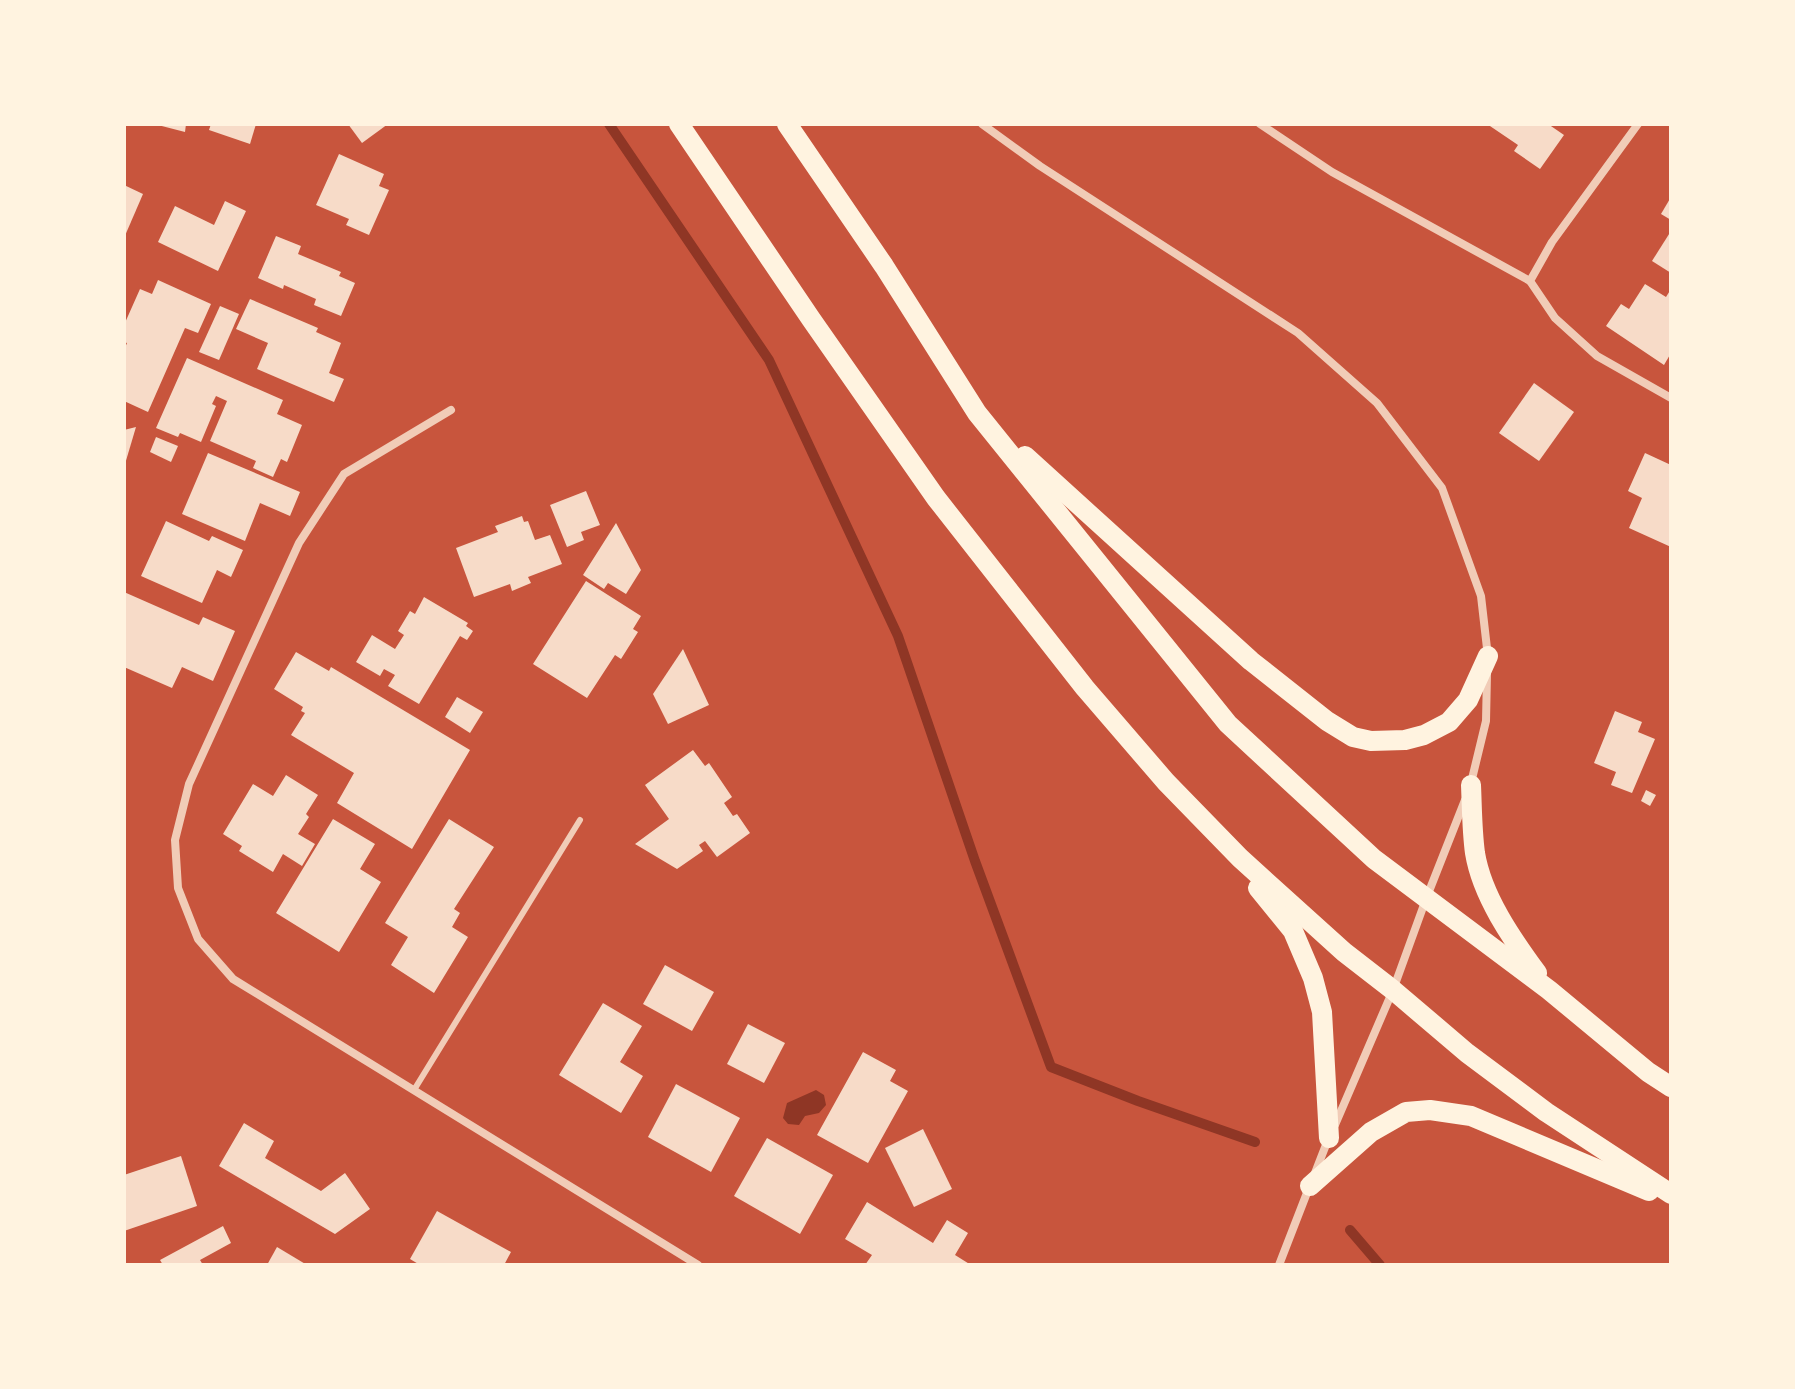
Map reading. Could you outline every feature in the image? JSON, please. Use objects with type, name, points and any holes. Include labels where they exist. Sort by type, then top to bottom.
[{"type":"main road","points":[[679,124],[936,498],[1085,688],[1166,782],[1240,858],[1344,952],[1467,1053],[1546,1112],[1671,1194]]},
{"type":"main road","points":[[787,124],[884,266],[977,413],[1228,724],[1374,859],[1549,990],[1648,1072],[1671,1087]]},
{"type":"main road","points":[[977,413],[1251,661],[1327,721],[1353,737],[1371,741],[1405,740],[1424,735],[1449,722],[1468,700],[1488,656]]},
{"type":"main road","points":[[1471,785],[1476,855],[1484,882],[1507,932],[1549,990]]},
{"type":"main road","points":[[1210,828],[1293,931],[1313,978],[1322,1012],[1329,1138]]},
{"type":"main road","points":[[1310,1186],[1371,1132],[1406,1112],[1430,1110],[1471,1116],[1671,1200]]},
{"type":"street","points":[[982,124],[1040,166],[1298,333],[1377,403],[1442,488],[1481,596],[1488,656],[1486,721],[1471,785],[1393,990],[1329,1138],[1279,1265]]},
{"type":"street","points":[[1260,124],[1332,172],[1530,281],[1555,318],[1597,356],[1671,398]]},
{"type":"street","points":[[1530,281],[1552,242],[1638,124]]},
{"type":"street","points":[[451,410],[344,474],[299,543],[189,784],[175,840],[178,888],[198,939],[233,979],[698,1265]]},
{"type":"lane","points":[[414,1090],[580,820]]},
{"type":"shaded area","points":[[816,1090],[824,1095],[826,1105],[819,1113],[805,1116],[799,1125],[788,1124],[783,1118],[787,1103]]},
{"type":"building","points":[[154,124],[186,124],[185,132]]},
{"type":"building","points":[[211,124],[256,124],[250,144],[209,130]]},
{"type":"building","points":[[348,124],[388,124],[362,143]]},
{"type":"building","points":[[1487,124],[1548,124],[1564,135],[1540,169],[1514,151],[1518,145]]},
{"type":"building","points":[[339,154],[384,174],[379,186],[389,190],[369,235],[346,225],[349,219],[316,205]]},
{"type":"building","points":[[124,185],[143,194],[124,238]]},
{"type":"building","points":[[1671,197],[1671,220],[1661,214]]},
{"type":"building","points":[[225,201],[246,211],[218,271],[158,242],[175,206],[214,225]]},
{"type":"building","points":[[1671,231],[1671,273],[1652,261]]},
{"type":"building","points":[[276,236],[301,246],[298,254],[341,272],[339,276],[355,283],[341,316],[314,305],[316,299],[258,278]]},
{"type":"building","points":[[158,280],[211,304],[198,333],[185,328],[148,412],[124,401],[124,350],[127,343],[124,342],[124,325],[140,289],[152,294]]},
{"type":"building","points":[[1645,284],[1666,297],[1671,289],[1671,353],[1664,365],[1606,326],[1621,304],[1629,309]]},
{"type":"building","points":[[250,299],[318,328],[316,332],[341,343],[329,373],[344,379],[334,402],[257,369],[268,343],[236,329]]},
{"type":"building","points":[[220,306],[239,314],[219,360],[199,352]]},
{"type":"building","points":[[187,358],[283,400],[277,414],[302,425],[287,462],[281,459],[273,477],[253,468],[256,461],[210,441],[227,401],[216,396],[212,404],[216,406],[201,442],[156,428]]},
{"type":"building","points":[[1534,383],[1574,412],[1539,461],[1499,433]]},
{"type":"building","points":[[136,427],[125,464],[124,464],[124,430]]},
{"type":"building","points":[[156,437],[178,446],[171,462],[150,452]]},
{"type":"building","points":[[208,453],[300,492],[290,516],[260,503],[245,541],[182,514]]},
{"type":"building","points":[[1645,453],[1671,465],[1671,547],[1629,528],[1642,498],[1628,491]]},
{"type":"building","points":[[586,491],[600,525],[581,532],[584,540],[567,547],[550,505]]},
{"type":"building","points":[[522,516],[524,522],[528,521],[535,540],[550,535],[562,564],[528,577],[531,583],[512,591],[510,584],[474,597],[456,548],[498,532],[495,526]]},
{"type":"building","points":[[166,521],[209,541],[212,536],[243,550],[231,577],[217,570],[202,603],[141,576]]},
{"type":"building","points":[[616,523],[641,570],[626,594],[608,583],[604,589],[583,575]]},
{"type":"building","points":[[586,581],[641,616],[633,629],[638,632],[621,659],[615,655],[587,698],[533,664]]},
{"type":"building","points":[[124,592],[199,625],[203,617],[235,631],[213,681],[182,667],[172,688],[124,667]]},
{"type":"building","points":[[424,597],[468,623],[466,626],[473,631],[467,640],[460,636],[419,704],[388,686],[395,675],[384,669],[380,676],[356,662],[372,635],[395,649],[404,635],[398,631],[410,611],[415,614]]},
{"type":"building","points":[[683,649],[709,705],[668,724],[653,694]]},
{"type":"building","points":[[296,652],[329,671],[331,667],[470,750],[412,849],[337,803],[354,773],[291,735],[305,713],[301,711],[303,707],[274,689]]},
{"type":"building","points":[[457,697],[483,712],[470,733],[445,717]]},
{"type":"building","points":[[1615,711],[1642,722],[1638,732],[1655,739],[1632,793],[1611,785],[1616,772],[1594,763]]},
{"type":"building","points":[[693,750],[705,766],[709,763],[732,797],[724,803],[733,816],[737,814],[750,833],[717,857],[705,841],[699,845],[703,851],[677,869],[635,844],[669,819],[645,785]]},
{"type":"building","points":[[286,775],[318,795],[298,834],[315,844],[302,866],[283,854],[273,872],[239,851],[242,846],[223,834],[253,784],[273,796]]},
{"type":"building","points":[[1646,790],[1656,795],[1650,806],[1641,801]]},
{"type":"building","points":[[333,819],[375,844],[360,869],[381,882],[339,952],[276,913]]},
{"type":"building","points":[[449,819],[494,847],[454,909],[460,913],[452,927],[468,937],[434,993],[391,965],[408,937],[385,923]]},
{"type":"building","points":[[665,965],[714,992],[692,1031],[643,1004]]},
{"type":"building","points":[[603,1003],[642,1026],[620,1062],[643,1076],[621,1113],[559,1075]]},
{"type":"building","points":[[748,1024],[785,1043],[764,1083],[727,1064]]},
{"type":"building","points":[[863,1052],[896,1070],[890,1081],[908,1091],[868,1163],[817,1135]]},
{"type":"building","points":[[676,1084],[740,1118],[711,1172],[648,1137]]},
{"type":"building","points":[[244,1123],[274,1141],[265,1158],[321,1191],[345,1173],[370,1209],[335,1234],[219,1166]]},
{"type":"building","points":[[923,1129],[952,1189],[914,1207],[885,1148]]},
{"type":"building","points":[[767,1138],[833,1175],[800,1234],[734,1196]]},
{"type":"building","points":[[181,1156],[197,1206],[124,1231],[124,1175]]},
{"type":"building","points":[[867,1202],[933,1243],[947,1220],[968,1233],[955,1255],[971,1265],[865,1265],[872,1255],[845,1239]]},
{"type":"building","points":[[437,1211],[511,1252],[504,1265],[420,1265],[410,1259]]},
{"type":"building","points":[[223,1226],[231,1243],[200,1260],[203,1265],[163,1265],[160,1260]]},
{"type":"building","points":[[277,1247],[307,1265],[267,1265]]},
{"type":"waterway","points":[[609,124],[769,360],[898,636],[975,861],[1051,1067],[1255,1142]]},
{"type":"waterway","points":[[1350,1230],[1380,1265]]}]
